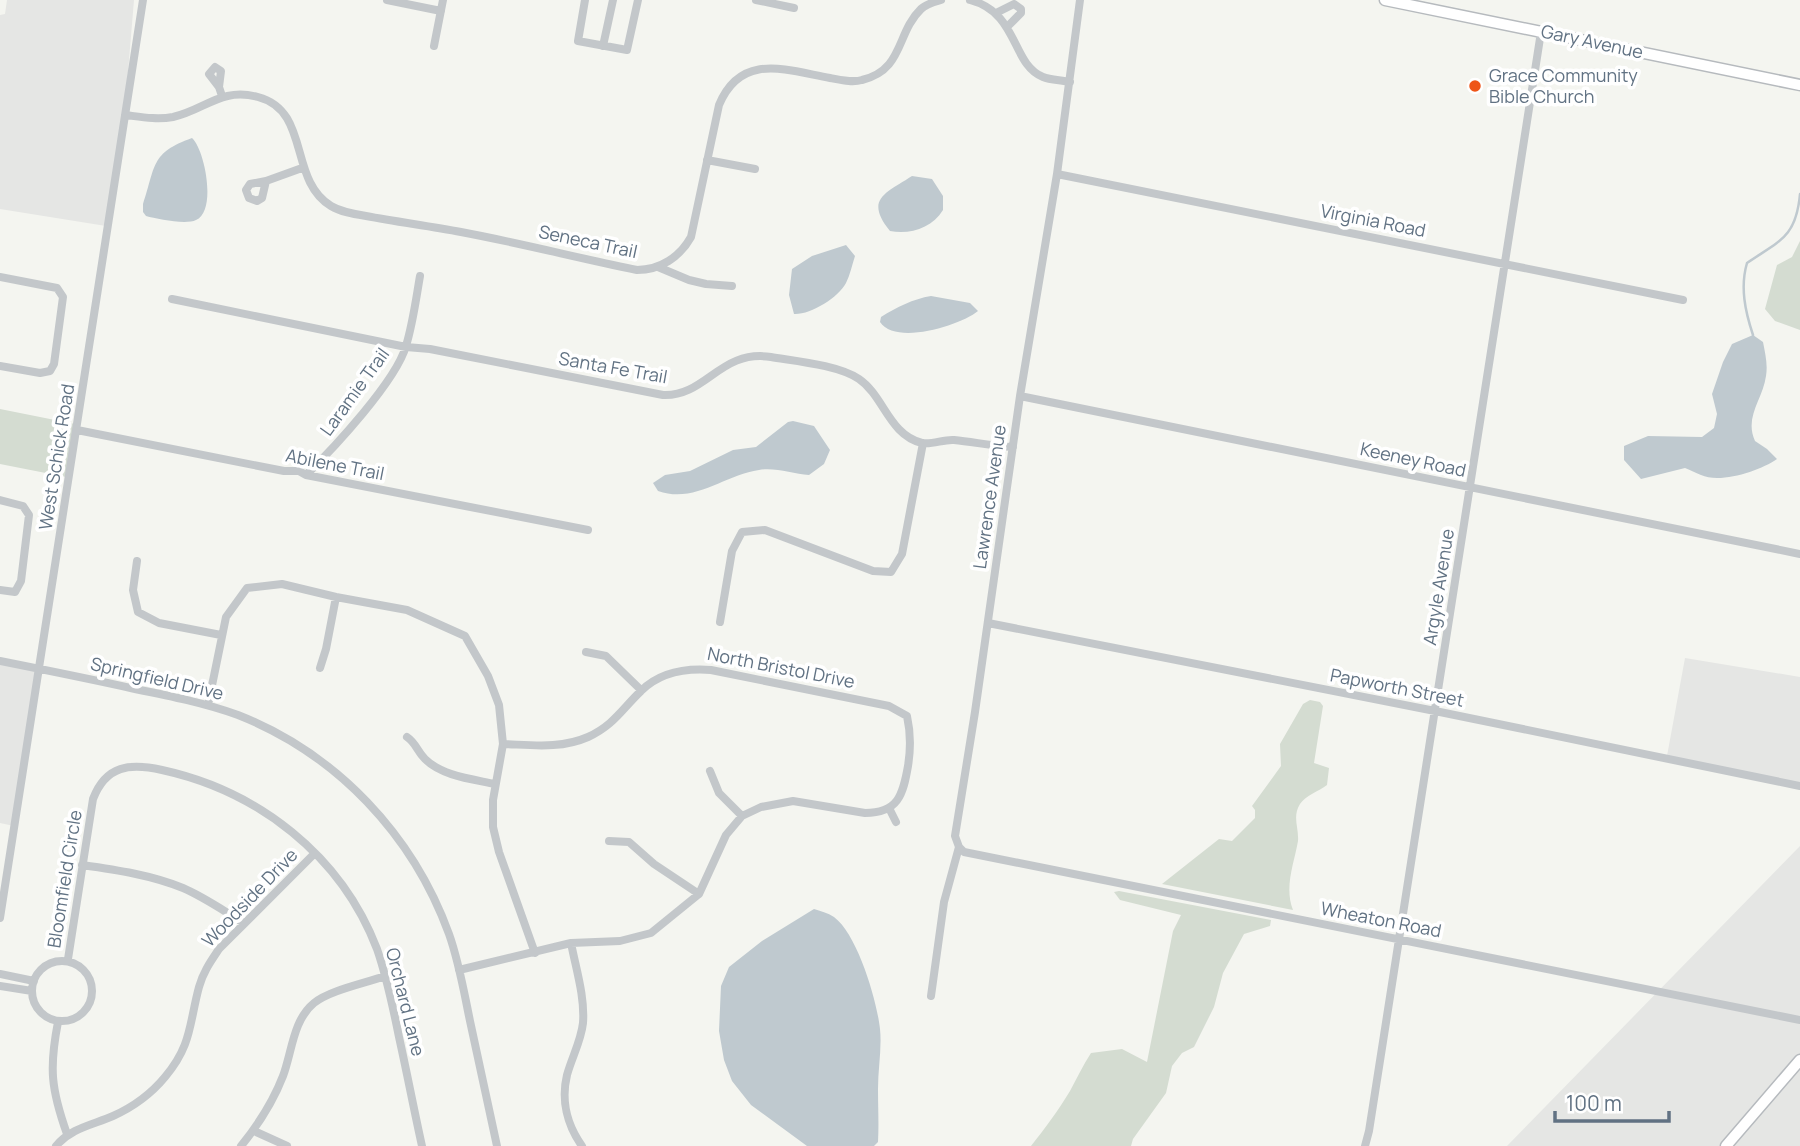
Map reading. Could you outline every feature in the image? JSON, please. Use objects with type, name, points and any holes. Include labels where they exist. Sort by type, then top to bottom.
[{"type":"main road","name":"Gary Avenue","points":[[1385,0],[1800,85]]},
{"type":"main road","points":[[1726,1146],[1800,1060]]},
{"type":"street","name":"West Schick Road","points":[[0,918],[143,0]]},
{"type":"street","points":[[387,0],[418,3],[441,12]]},
{"type":"street","points":[[434,46],[443,0]]},
{"type":"street","points":[[585,0],[578,41],[627,50],[638,0]]},
{"type":"street","points":[[603,46],[613,0]]},
{"type":"street","points":[[756,0],[794,8]]},
{"type":"street","name":"Seneca Trail","points":[[125,116],[171,117],[198,109],[222,96],[239,94],[266,99],[290,119],[302,168],[320,197],[344,212],[510,241],[637,270],[658,267],[682,252],[691,237],[719,105],[729,86],[741,75],[756,69],[771,68],[846,81],[862,80],[882,73],[896,55],[910,24],[923,7],[941,0]]},
{"type":"street","points":[[970,0],[996,13],[1030,67],[1042,77],[1069,82]]},
{"type":"street","name":"Lawrence Avenue","points":[[932,996],[944,902],[959,847],[955,836],[1020,396],[1057,174],[1080,0]]},
{"type":"street","points":[[996,13],[1014,4],[1021,9],[1021,13],[1007,27]]},
{"type":"street","name":"Argyle Avenue","points":[[1365,1146],[1370,1132],[1541,32]]},
{"type":"street","points":[[219,87],[222,96]]},
{"type":"street","points":[[708,160],[755,169]]},
{"type":"street","points":[[266,181],[302,168]]},
{"type":"street","name":"Virginia Road","points":[[1057,174],[1683,300]]},
{"type":"street","points":[[658,267],[689,280],[732,286]]},
{"type":"street","name":"Laramie Trail","points":[[306,475],[331,450],[396,370],[406,347],[421,276]]},
{"type":"street","points":[[0,277],[52,287],[61,292],[63,303],[54,364],[50,371],[40,373],[0,366]]},
{"type":"street","name":"Santa Fe Trail","points":[[172,299],[406,347],[430,349],[667,396],[686,392],[737,359],[770,357],[842,371],[859,378],[871,389],[892,422],[923,443]]},
{"type":"street","name":"Keeney Road","points":[[1020,396],[1800,554]]},
{"type":"street","name":"Abilene Trail","points":[[77,430],[284,471],[299,471],[306,475],[588,530]]},
{"type":"street","points":[[720,622],[732,551],[742,532],[765,530],[873,571],[891,572],[902,554],[923,443],[951,440],[1013,447]]},
{"type":"street","points":[[0,500],[23,506],[29,515],[21,581],[15,592],[0,590]]},
{"type":"street","points":[[137,561],[133,590],[138,612],[159,623],[221,635]]},
{"type":"street","points":[[208,705],[226,617],[247,588],[282,584],[407,610],[465,636],[494,690],[499,705],[503,744],[492,815],[499,852],[535,953]]},
{"type":"street","points":[[320,668],[336,597]]},
{"type":"street","name":"Papworth Street","points":[[988,623],[1800,786]]},
{"type":"street","points":[[586,652],[606,656],[641,690]]},
{"type":"street","name":"Springfield Drive","points":[[0,661],[208,705],[247,719],[303,749],[337,773],[366,800],[398,836],[423,877],[446,926],[459,971],[497,1146]]},
{"type":"street","name":"North Bristol Drive","points":[[503,744],[549,746],[580,740],[610,725],[641,690],[676,671],[694,668],[711,670],[884,704],[907,716],[911,743],[904,787],[898,800],[889,808]]},
{"type":"street","points":[[407,737],[415,743],[423,757],[441,769],[457,776],[495,784]]},
{"type":"street","name":"Orchard Lane","points":[[117,770],[133,765],[187,775],[247,800],[275,818],[315,853],[342,885],[362,918],[385,975],[422,1146]]},
{"type":"street","name":"Bloomfield Circle","points":[[68,959],[93,799],[101,782],[117,770]]},
{"type":"street","points":[[710,771],[719,793],[742,816]]},
{"type":"street","points":[[459,971],[571,943],[613,942],[651,933],[699,894],[720,843],[742,816],[761,807],[781,801],[806,802],[865,813],[876,813],[889,808],[896,822]]},
{"type":"street","points":[[609,841],[629,842],[654,864],[699,894]]},
{"type":"street","name":"Wheaton Road","points":[[959,847],[964,852],[1800,1020]]},
{"type":"street","name":"Woodside Drive","points":[[56,1146],[66,1134],[134,1105],[165,1077],[189,1037],[199,987],[207,967],[219,949],[315,853]]},
{"type":"street","points":[[82,865],[131,872],[164,881],[200,897],[244,923]]},
{"type":"street","points":[[571,943],[582,1000],[583,1021],[581,1036],[567,1075],[565,1099],[572,1132],[582,1146]]},
{"type":"street","name":"Bloomfield Circle","points":[[34,981],[51,962],[68,959],[86,971],[91,980],[92,995],[86,1010],[77,1017],[58,1022]]},
{"type":"street","points":[[0,974],[34,981],[32,991],[37,1009],[58,1022],[51,1072],[66,1134]]},
{"type":"street","points":[[241,1146],[254,1131],[282,1079],[298,1024],[304,1014],[316,1002],[385,975]]},
{"type":"street","points":[[0,986],[32,991]]},
{"type":"street","points":[[254,1131],[287,1146]]},
{"type":"shaded area","points":[[7,0],[134,0],[126,96],[106,226],[0,209],[0,15],[5,14]]},
{"type":"shaded area","points":[[192,138],[201,155],[207,180],[206,205],[202,214],[196,220],[186,222],[146,216],[143,204],[153,170],[161,155]]},
{"type":"shaded area","points":[[912,176],[932,179],[943,196],[943,210],[927,226],[920,229],[890,231],[879,211],[881,198]]},
{"type":"shaded area","points":[[1800,241],[1800,330],[1775,321],[1765,309],[1777,265],[1792,257]]},
{"type":"shaded area","points":[[846,245],[855,256],[842,289],[815,309],[794,314],[789,295],[792,269],[812,256]]},
{"type":"shaded area","points":[[931,296],[970,303],[978,311],[944,327],[914,333],[888,329],[880,322],[881,317],[899,307]]},
{"type":"shaded area","points":[[1753,335],[1763,342],[1767,367],[1753,416],[1752,432],[1755,441],[1777,459],[1761,468],[1729,477],[1709,477],[1685,468],[1641,479],[1624,460],[1624,446],[1648,436],[1702,437],[1714,428],[1717,414],[1712,394],[1723,362],[1732,344]]},
{"type":"shaded area","points":[[0,409],[75,424],[66,477],[0,464]]},
{"type":"shaded area","points":[[793,421],[814,426],[830,450],[824,464],[809,475],[765,469],[684,494],[658,491],[653,483],[665,475],[690,471],[733,450],[756,447]]},
{"type":"shaded area","points":[[1685,658],[1800,677],[1800,783],[1667,756]]},
{"type":"shaded area","points":[[0,663],[38,670],[14,826],[0,823]]},
{"type":"shaded area","points":[[1310,700],[1320,702],[1323,706],[1314,763],[1329,768],[1327,785],[1302,801],[1296,813],[1298,841],[1289,893],[1293,910],[1162,884],[1219,839],[1232,841],[1255,818],[1252,806],[1281,766],[1280,744],[1303,704]]},
{"type":"shaded area","points":[[1800,846],[1800,1056],[1721,1146],[1507,1146]]},
{"type":"shaded area","points":[[1114,892],[1271,920],[1270,926],[1244,934],[1223,973],[1214,1007],[1194,1047],[1182,1053],[1172,1066],[1166,1093],[1133,1139],[1131,1146],[1031,1146],[1065,1098],[1091,1053],[1122,1049],[1147,1062],[1173,931],[1181,915],[1120,900]]},
{"type":"shaded area","points":[[814,909],[834,917],[851,938],[865,969],[875,1002],[881,1044],[878,1142],[874,1146],[807,1146],[751,1105],[732,1081],[724,1060],[719,1031],[721,986],[729,967],[762,941]]},
{"type":"shaded area","points":[[1800,1064],[1800,1146],[1728,1146]]},
{"type":"waterway","points":[[1753,335],[1744,299],[1747,263],[1784,237],[1795,220],[1800,194]]},
{"type":"place","name":"Grace Community Bible Church","points":[[1475,86]]}]
